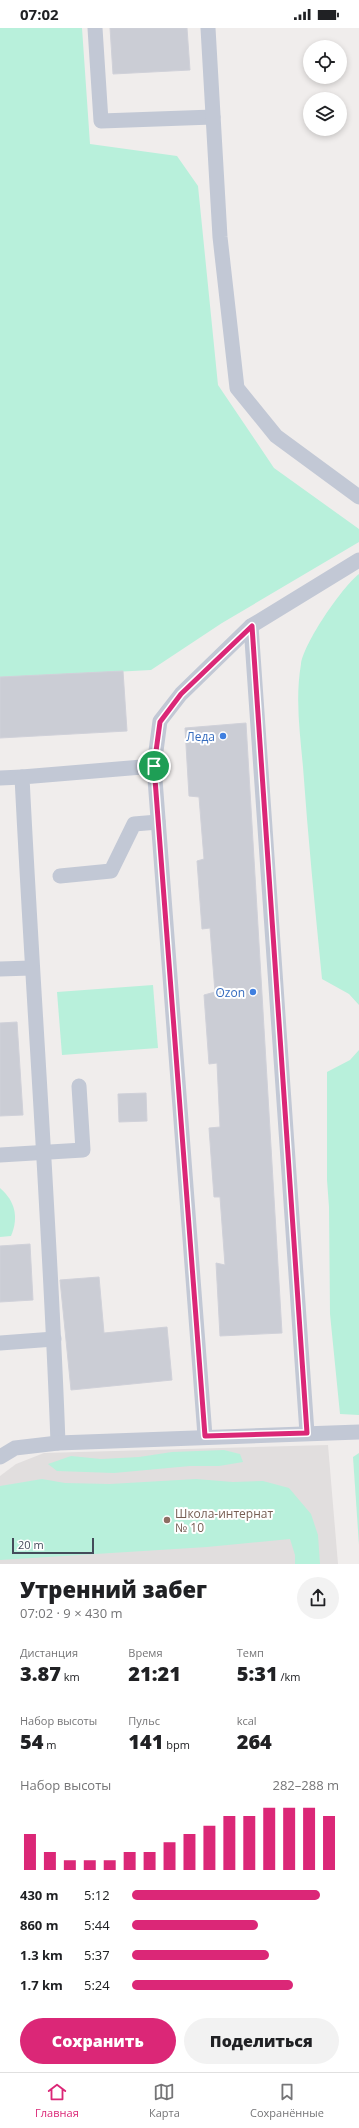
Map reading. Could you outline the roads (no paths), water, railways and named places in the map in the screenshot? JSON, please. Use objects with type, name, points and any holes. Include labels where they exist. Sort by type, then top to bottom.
[{"type":"lane","points":[[95,28],[101,121],[213,117]]},
{"type":"lane","points":[[208,28],[220,238],[237,388],[276,436],[359,497]]},
{"type":"lane","points":[[205,1436],[154,766],[160,722],[181,694],[252,626],[359,560]]},
{"type":"lane","points":[[252,626],[307,1433]]},
{"type":"lane","points":[[0,778],[154,766]]},
{"type":"lane","points":[[22,777],[31,968],[44,1152],[58,1442]]},
{"type":"lane","points":[[60,876],[111,871],[134,824],[158,822]]},
{"type":"lane","points":[[0,970],[31,968]]},
{"type":"lane","points":[[0,1155],[83,1150],[79,1086]]},
{"type":"lane","points":[[0,1343],[54,1339]]},
{"type":"lane","points":[[0,1457],[15,1448],[58,1442],[359,1432]]},
{"type":"place","name":"Леда","points":[[223,736]]},
{"type":"place","name":"Ozon","points":[[253,992]]},
{"type":"place","name":"Школа-интернат № 10","points":[[167,1520]]}]
